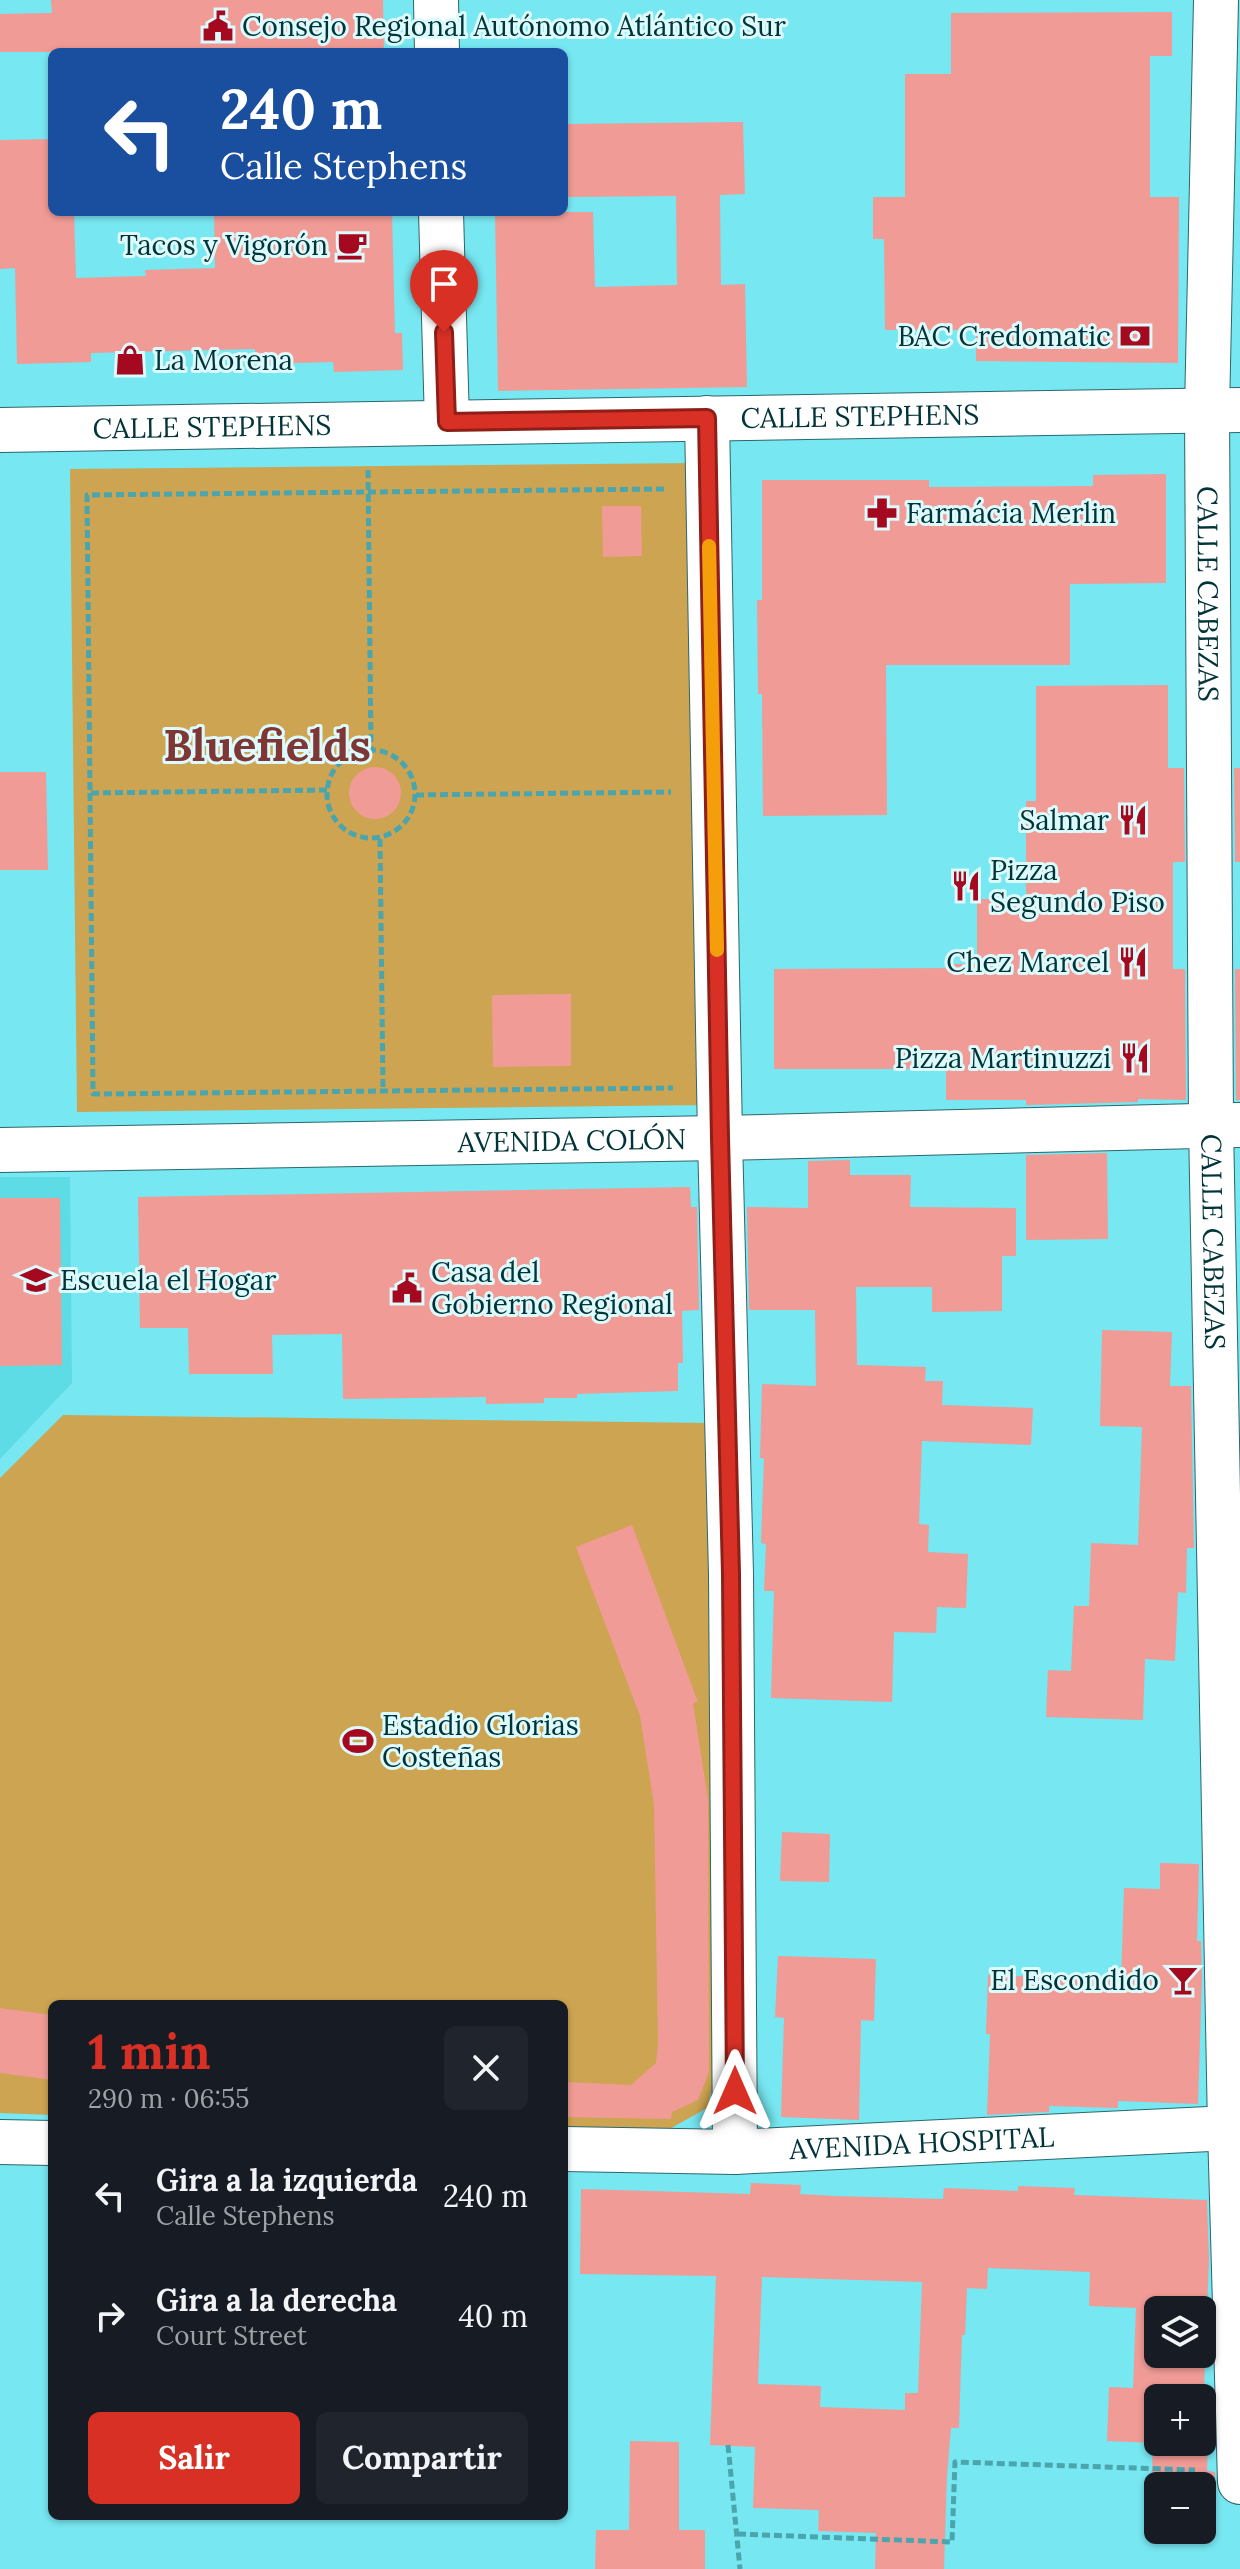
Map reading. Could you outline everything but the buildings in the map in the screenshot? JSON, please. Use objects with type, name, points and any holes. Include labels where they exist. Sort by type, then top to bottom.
[{"type":"street","points":[[436,0],[437,48]]},
{"type":"street","name":"CALLE CABEZAS","points":[[1216,0],[1224,410],[1230,2128],[1240,2482]]},
{"type":"street","points":[[441,216],[447,422]]},
{"type":"street","name":"CALLE STEPHENS","points":[[0,430],[1224,410]]},
{"type":"street","points":[[707,418],[731,1574],[735,2152]]},
{"type":"street","name":"AVENIDA COLÓN","points":[[0,1150],[720,1138],[1225,1125]]},
{"type":"street","name":"AVENIDA HOSPITAL","points":[[568,2149],[735,2152],[1230,2128]]},
{"type":"street","points":[[0,2142],[48,2143]]},
{"type":"path","points":[[367,424],[371,749]]},
{"type":"path","points":[[675,489],[87,495],[93,1094],[682,1087]]},
{"type":"path","points":[[371,749],[391,754],[404,764],[413,778],[416,795],[411,814],[398,830],[380,839],[359,837],[342,828],[330,812],[327,790],[331,775],[341,760],[371,749]]},
{"type":"path","points":[[90,793],[327,790]]},
{"type":"path","points":[[416,795],[678,792]]},
{"type":"path","points":[[380,839],[384,1144]]},
{"type":"path","points":[[728,2445],[740,2569]]},
{"type":"path","points":[[738,2534],[952,2542],[955,2462],[1240,2472]]},
{"type":"shaded area","points":[[701,463],[708,1105],[77,1112],[70,469]]},
{"type":"shaded area","name":"Escuela el Hogar","points":[[0,1177],[70,1177],[72,1383],[0,1459]]},
{"type":"shaded area","name":"Estadio Glorias Costeñas","points":[[63,1415],[711,1423],[722,2054],[707,2108],[666,2131],[568,2128],[568,2000],[48,2000],[48,2115],[0,2113],[0,1478]]},
{"type":"slow traffic","points":[[709,546],[717,950]]},
{"type":"place","name":"Consejo Regional Autónomo Atlántico Sur","points":[[218,26]]},
{"type":"place","name":"Tacos y Vigorón","points":[[352,245]]},
{"type":"place","name":"BAC Credomatic","points":[[1135,336]]},
{"type":"place","name":"La Morena","points":[[130,360]]},
{"type":"place","name":"Farmácia Merlin","points":[[882,513]]},
{"type":"place","name":"Salmar","points":[[1133,820]]},
{"type":"place","name":"Pizza Segundo Piso","points":[[966,886]]},
{"type":"place","name":"Chez Marcel","points":[[1133,962]]},
{"type":"place","name":"Pizza Martinuzzi","points":[[1135,1058]]},
{"type":"place","name":"Escuela el Hogar","points":[[36,1280]]},
{"type":"place","name":"Casa del Gobierno Regional","points":[[407,1288]]},
{"type":"place","name":"Estadio Glorias Costeñas","points":[[358,1741]]},
{"type":"place","name":"El Escondido","points":[[1183,1980]]},
{"type":"district","name":"Bluefields","points":[[267,746]]},
{"type":"route","points":[[444,332],[447,422],[707,418],[731,1574],[735,2091]]}]
